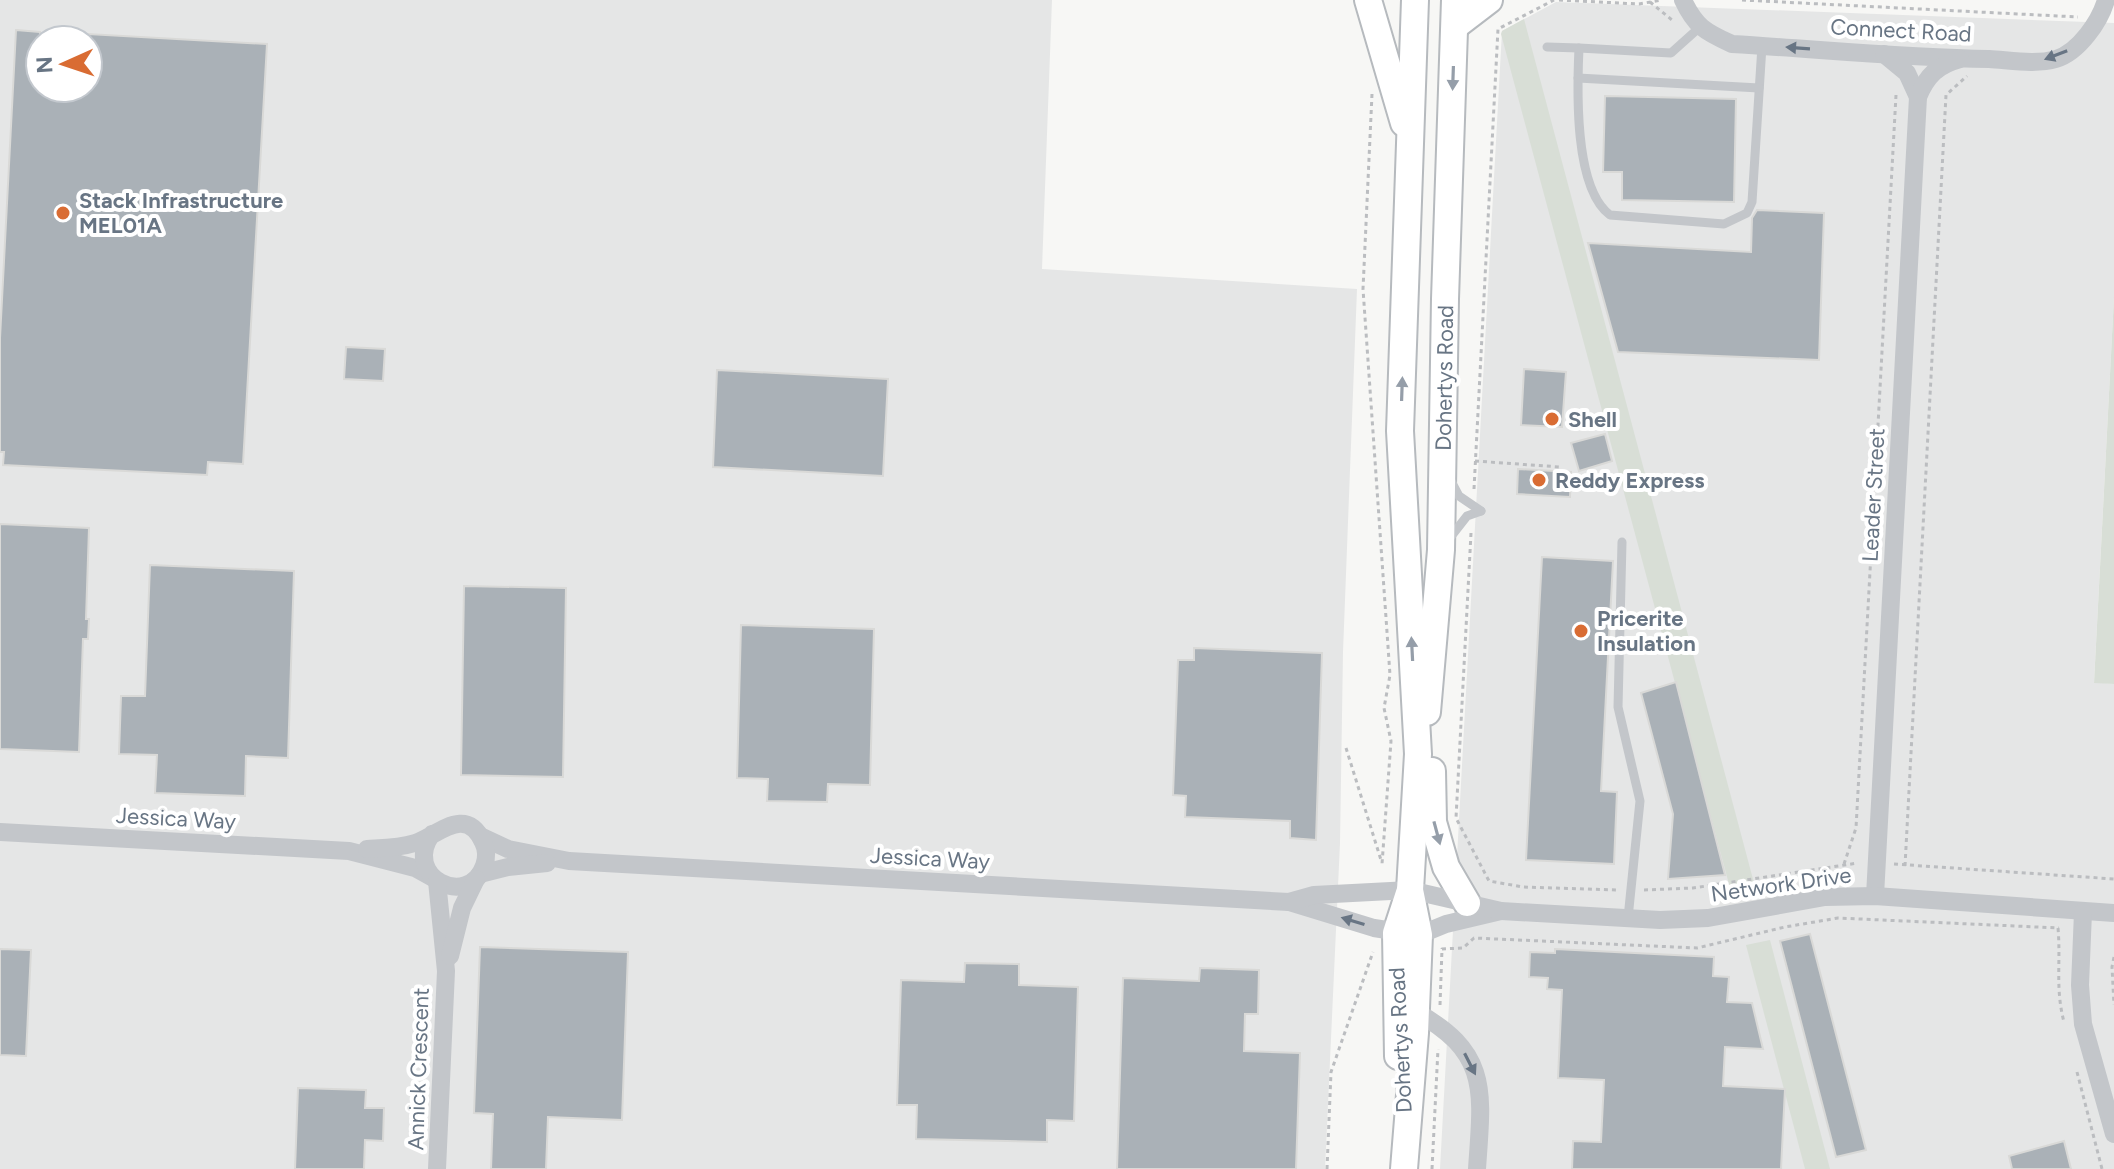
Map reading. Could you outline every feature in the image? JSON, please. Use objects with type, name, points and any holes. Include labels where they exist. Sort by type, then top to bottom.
[{"type":"main road","points":[[1368,0],[1411,150]]},
{"type":"main road","name":"Dohertys Road","points":[[1405,1157],[1398,1054],[1418,754],[1400,431],[1415,0]]},
{"type":"main road","points":[[1455,13],[1489,0]]},
{"type":"main road","name":"Dohertys Road","points":[[1418,754],[1430,699],[1441,550],[1445,299],[1455,13]]},
{"type":"main road","points":[[1430,699],[1433,822],[1446,867],[1467,903]]},
{"type":"main road","name":"Dohertys Road","points":[[1405,1157],[1416,1012],[1407,934]]},
{"type":"street","points":[[1683,0],[1697,32]]},
{"type":"street","name":"Connect Road","points":[[1697,32],[1732,44],[1883,54],[1964,67],[2058,58],[2076,46],[2103,9]]},
{"type":"street","points":[[1883,54],[1907,73],[1918,97]]},
{"type":"street","points":[[1918,97],[1926,79],[1943,64],[1964,67]]},
{"type":"street","name":"Leader Street","points":[[1875,896],[1918,97]]},
{"type":"street","points":[[457,824],[480,836],[486,855],[478,877],[457,887],[435,880],[426,867],[424,856],[432,834],[443,826],[457,824]]},
{"type":"street","name":"Jessica Way","points":[[0,832],[349,851],[402,847],[432,834]]},
{"type":"street","name":"Jessica Way","points":[[480,836],[508,849],[569,861],[1289,902],[1407,934]]},
{"type":"street","name":"Jessica Way","points":[[349,851],[415,868],[435,880]]},
{"type":"street","name":"Jessica Way","points":[[478,877],[508,867],[569,861]]},
{"type":"street","name":"Annick Crescent","points":[[446,971],[462,908],[478,877]]},
{"type":"street","name":"Annick Crescent","points":[[435,880],[446,971],[437,1169]]},
{"type":"street","name":"Network Drive","points":[[1410,890],[1501,911],[1628,918],[1708,918],[1825,897],[1875,896],[2083,920],[2114,913]]},
{"type":"street","name":"Jessica Way","points":[[1289,902],[1314,895],[1410,890]]},
{"type":"street","name":"Network Drive","points":[[1407,934],[1501,911]]},
{"type":"street","points":[[2083,920],[2080,985],[2083,1024],[2114,1134]]},
{"type":"street","name":"Dohertys Road","points":[[1416,1012],[1439,1025],[1459,1043],[1478,1079],[1482,1095],[1477,1169]]},
{"type":"lane","points":[[1547,47],[1671,53],[1697,32]]},
{"type":"lane","points":[[1579,48],[1578,130],[1599,207],[1610,215],[1724,224],[1747,213],[1752,202],[1762,46]]},
{"type":"lane","points":[[1578,78],[1759,88]]},
{"type":"lane","points":[[1441,550],[1472,510],[1459,496],[1443,464]]},
{"type":"lane","points":[[1622,542],[1618,707],[1640,801],[1628,918]]},
{"type":"path","points":[[1662,0],[1557,0],[1498,29],[1456,818],[1489,881],[1523,887],[1631,891],[1693,888],[1844,864],[1877,862],[2114,879]]},
{"type":"path","points":[[1742,0],[2103,9]]},
{"type":"path","points":[[1650,2],[1697,32]]},
{"type":"path","points":[[1905,866],[1946,95],[1964,67]]},
{"type":"path","points":[[1346,748],[1382,864],[1391,741],[1384,708],[1390,675],[1363,289],[1373,83]]},
{"type":"path","points":[[1844,864],[1856,828],[1897,85]]},
{"type":"path","points":[[1475,461],[1560,467]]},
{"type":"path","points":[[1432,1169],[1442,949],[1463,948],[1474,938],[1697,948],[1838,918],[2083,920]]},
{"type":"path","points":[[1327,1169],[1331,1072],[1373,952]]},
{"type":"path","points":[[2114,957],[2114,1005]]},
{"type":"shaded area","points":[[0,0],[1052,0],[1042,269],[1357,289],[1343,652],[1340,843],[1325,1169],[0,1169]]},
{"type":"shaded area","points":[[1556,2],[2114,23],[2114,297],[2094,682],[2114,684],[2114,1169],[1440,1169],[1502,31]]},
{"type":"shaded area","points":[[1524,19],[1754,883],[1730,888],[1501,34]]},
{"type":"shaded area","points":[[2114,297],[2114,684],[2094,683]]},
{"type":"shaded area","points":[[1770,940],[1830,1169],[1805,1169],[1746,945]]},
{"type":"building","points":[[16,30],[24,31],[24,104],[104,104],[104,35],[267,44],[243,464],[208,462],[207,475],[3,465],[4,452],[0,452],[0,338]]},
{"type":"building","points":[[1605,96],[1736,99],[1734,202],[1622,200],[1622,172],[1603,172]]},
{"type":"building","points":[[1757,210],[1824,213],[1819,360],[1618,352],[1588,243],[1751,252],[1752,218]]},
{"type":"building","points":[[346,347],[385,349],[383,381],[344,379]]},
{"type":"building","points":[[1524,369],[1566,372],[1562,427],[1521,425]]},
{"type":"building","points":[[717,370],[888,379],[883,476],[713,467]]},
{"type":"building","points":[[1605,434],[1612,461],[1579,471],[1571,443]]},
{"type":"building","name":"Reddy Express","points":[[1518,469],[1571,472],[1570,497],[1517,494]]},
{"type":"building","points":[[0,524],[89,528],[86,619],[89,619],[88,639],[83,639],[79,752],[0,749]]},
{"type":"building","points":[[1542,557],[1613,561],[1601,791],[1617,792],[1614,864],[1526,860]]},
{"type":"building","points":[[150,565],[294,571],[288,758],[246,756],[245,796],[155,793],[157,755],[119,754],[121,696],[145,696]]},
{"type":"building","points":[[464,586],[566,588],[563,777],[461,775]]},
{"type":"building","points":[[741,625],[874,629],[870,785],[828,784],[827,802],[767,801],[768,779],[737,778]]},
{"type":"building","points":[[1194,648],[1322,653],[1316,840],[1290,838],[1290,821],[1185,817],[1186,796],[1173,795],[1178,660],[1194,660]]},
{"type":"building","points":[[1676,682],[1725,875],[1668,879],[1673,814],[1641,693]]},
{"type":"building","points":[[1810,934],[1866,1150],[1836,1157],[1780,941]]},
{"type":"building","points":[[480,947],[628,952],[622,1120],[548,1117],[546,1169],[491,1169],[493,1114],[474,1113]]},
{"type":"building","points":[[0,949],[31,950],[26,1056],[0,1055]]},
{"type":"building","points":[[1555,949],[1714,957],[1713,976],[1729,977],[1727,1002],[1752,1003],[1763,1049],[1725,1047],[1723,1086],[1785,1089],[1781,1169],[1572,1169],[1573,1141],[1601,1142],[1604,1080],[1558,1078],[1562,990],[1547,989],[1548,978],[1529,977],[1530,952],[1555,953]]},
{"type":"building","points":[[965,963],[1019,964],[1019,985],[1078,987],[1074,1121],[1047,1120],[1047,1142],[916,1139],[917,1105],[897,1105],[901,980],[964,982]]},
{"type":"building","points":[[1200,968],[1259,970],[1258,1014],[1245,1014],[1244,1051],[1300,1053],[1296,1169],[1117,1169],[1123,978],[1199,981]]},
{"type":"building","points":[[298,1088],[366,1090],[365,1108],[384,1108],[383,1141],[365,1140],[364,1169],[295,1169]]},
{"type":"building","points":[[2064,1141],[2071,1169],[2012,1169],[2009,1156]]},
{"type":"place","name":"Stack Infrastructure MEL01A","points":[[63,213]]},
{"type":"place","name":"Shell","points":[[1552,419]]},
{"type":"place","name":"Reddy Express","points":[[1539,480]]},
{"type":"place","name":"Pricerite Insulation","points":[[1581,631]]}]
